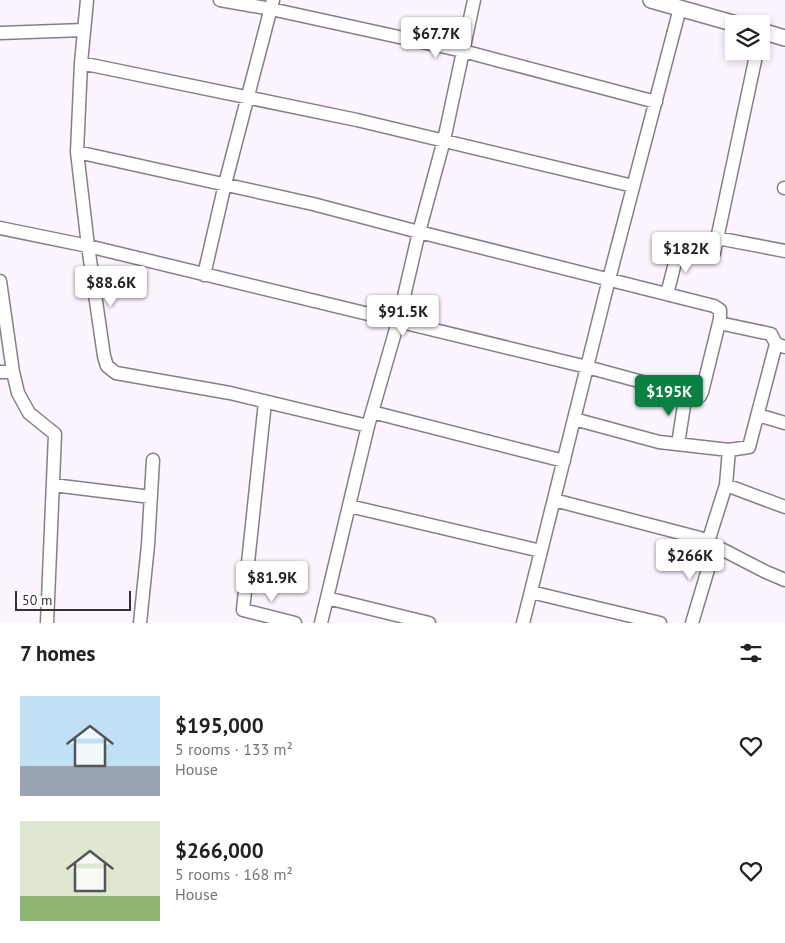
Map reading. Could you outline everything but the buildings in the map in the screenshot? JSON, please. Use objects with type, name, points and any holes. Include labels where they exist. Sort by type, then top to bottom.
[{"type":"street","points":[[87,0],[81,63],[77,152],[88,246],[107,366],[116,373],[230,393],[368,426]]},
{"type":"street","points":[[220,0],[272,5],[463,51],[656,102]]},
{"type":"street","points":[[321,623],[368,426],[398,322],[419,232],[444,140],[474,0]]},
{"type":"street","points":[[651,0],[725,21]]},
{"type":"street","points":[[204,274],[225,184],[272,5]]},
{"type":"street","points":[[523,623],[609,279],[680,8]]},
{"type":"street","points":[[0,32],[84,30]]},
{"type":"street","points":[[770,34],[785,38]]},
{"type":"street","points":[[666,294],[679,247],[714,253],[755,60]]},
{"type":"street","points":[[81,63],[357,120],[634,186]]},
{"type":"street","points":[[0,228],[88,246],[204,274],[694,396],[700,396],[702,392],[720,319],[720,310],[714,306],[313,204],[77,152]]},
{"type":"street","points":[[717,238],[785,251]]},
{"type":"street","points":[[0,281],[2,305],[18,393],[29,413],[55,434],[47,623]]},
{"type":"street","points":[[574,419],[659,442],[729,450],[749,447],[780,346],[770,334],[719,322]]},
{"type":"street","points":[[0,372],[13,372]]},
{"type":"street","points":[[678,444],[686,393]]},
{"type":"street","points":[[265,402],[243,610],[295,623]]},
{"type":"street","points":[[372,412],[564,461]]},
{"type":"street","points":[[758,415],[785,423]]},
{"type":"street","points":[[692,623],[726,484],[729,450]]},
{"type":"street","points":[[140,623],[148,545],[153,460]]},
{"type":"street","points":[[726,484],[785,507]]},
{"type":"street","points":[[53,485],[151,497]]},
{"type":"street","points":[[554,500],[700,538],[785,580]]},
{"type":"street","points":[[349,506],[541,551]]},
{"type":"street","points":[[530,592],[660,623]]},
{"type":"street","points":[[327,598],[429,623]]}]
